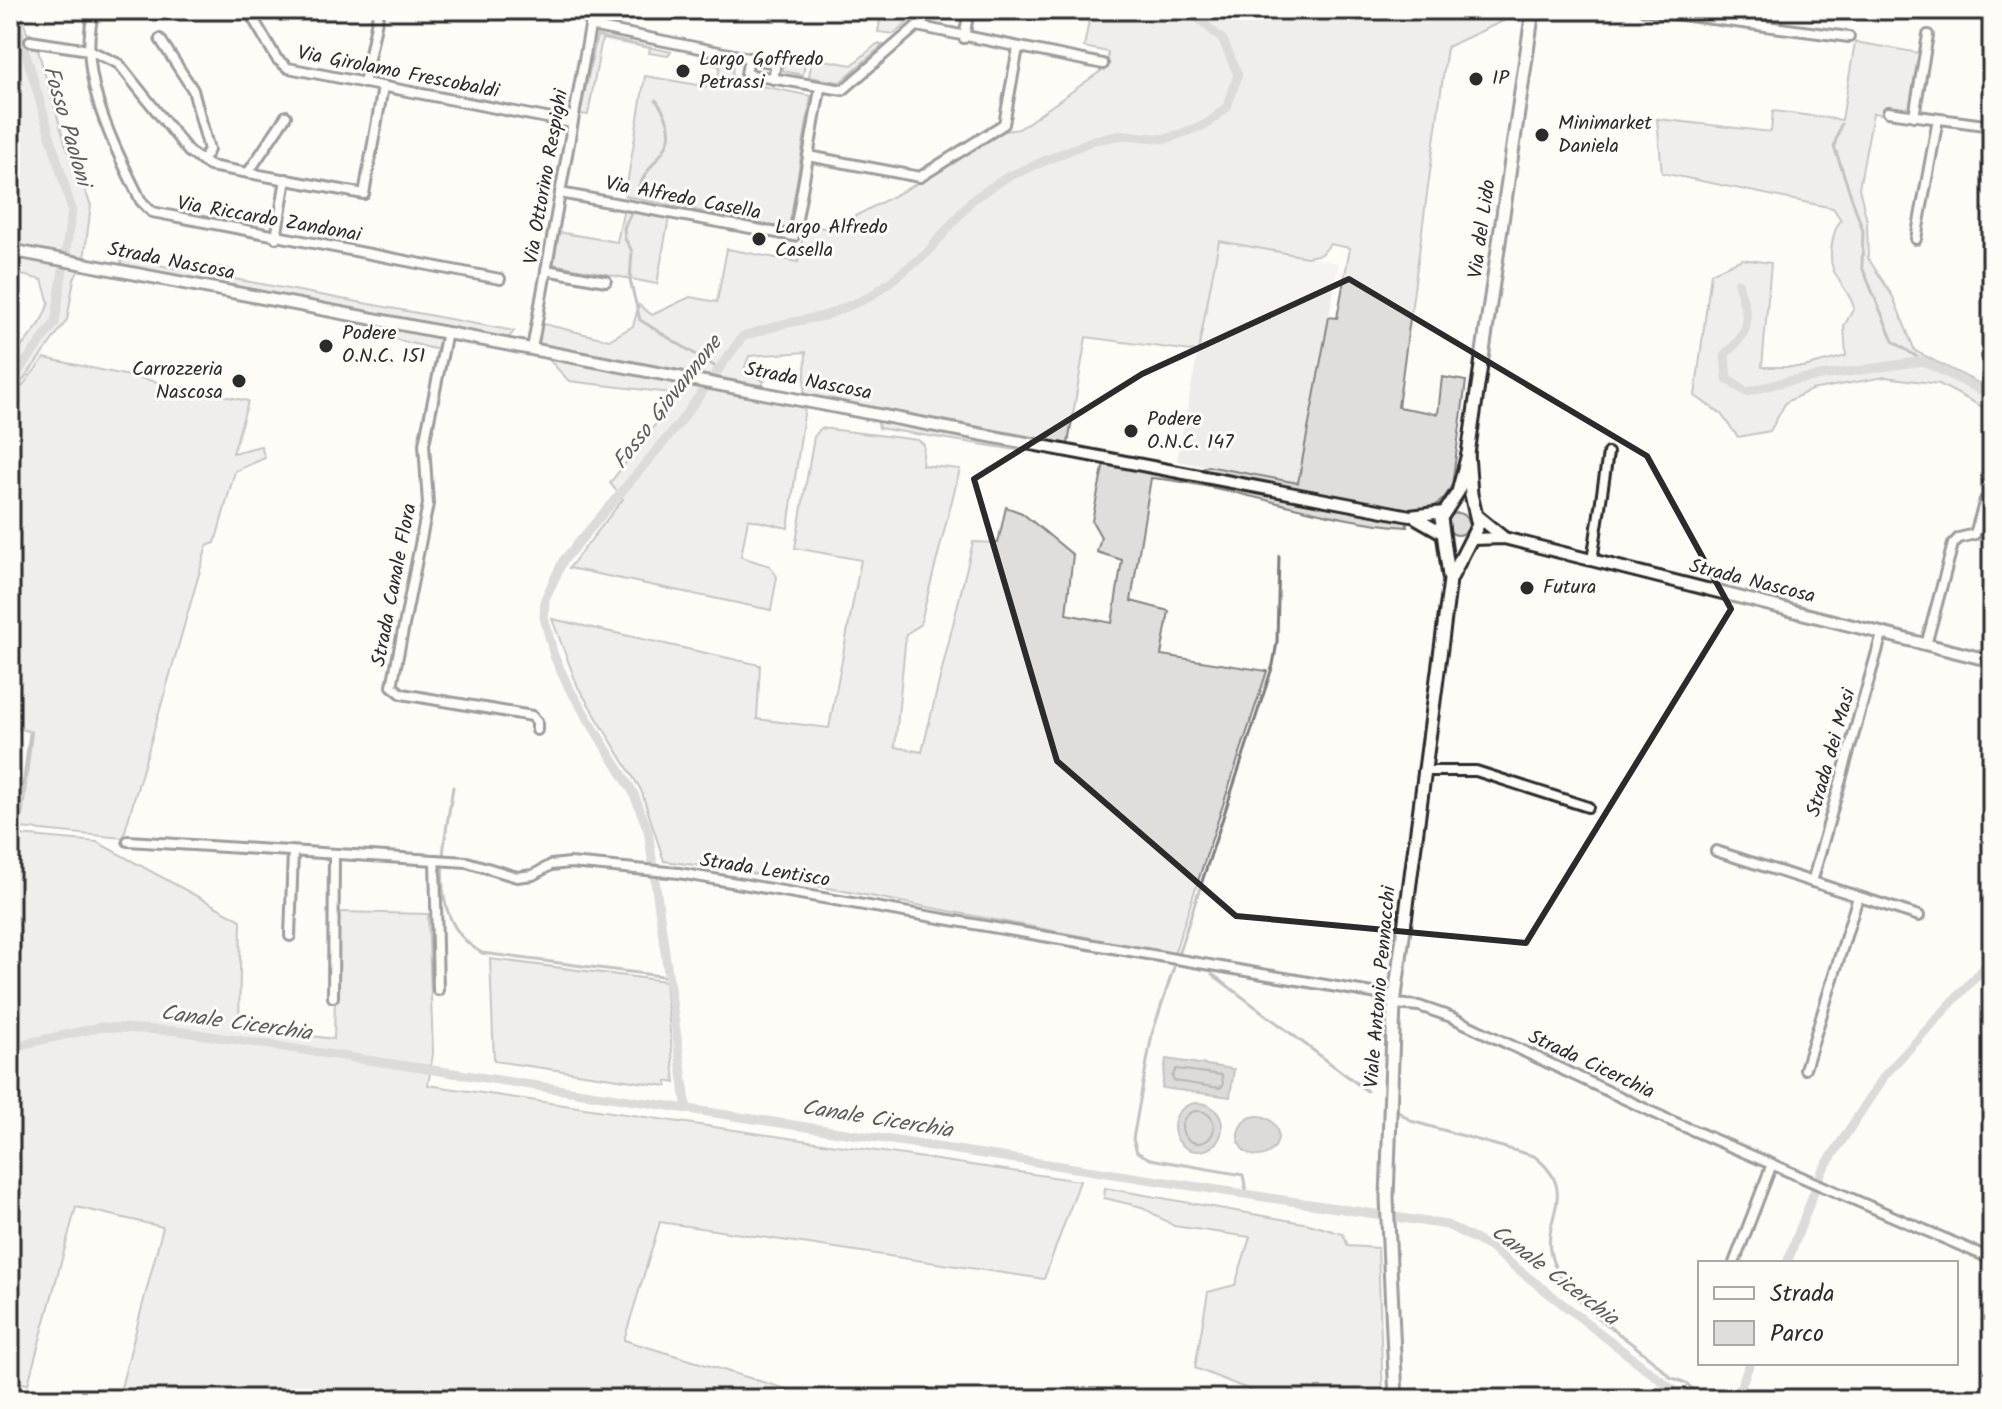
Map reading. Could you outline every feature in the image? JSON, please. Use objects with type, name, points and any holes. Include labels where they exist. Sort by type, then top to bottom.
[{"type":"main road","name":"Via del Lido","points":[[1447,510],[1468,454],[1533,10]]},
{"type":"main road","name":"Via del Lido","points":[[1468,454],[1476,515]]},
{"type":"main road","points":[[1462,506],[1476,515],[1478,525],[1469,541],[1455,544],[1443,535],[1439,525],[1447,510],[1462,506]]},
{"type":"main road","name":"Viale Antonio Pennacchi","points":[[1396,1399],[1387,1198],[1394,1000],[1450,580],[1443,535]]},
{"type":"main road","name":"Viale Antonio Pennacchi","points":[[1450,580],[1469,541]]},
{"type":"street","name":"Via Riccardo Zandonai","points":[[94,10],[89,50],[107,131],[141,201],[152,212],[500,279]]},
{"type":"street","name":"Via Girolamo Frescobaldi","points":[[248,10],[282,65],[572,123]]},
{"type":"street","points":[[364,83],[379,10]]},
{"type":"street","name":"Via Ottorino Respighi","points":[[532,349],[593,10]]},
{"type":"street","points":[[749,58],[746,74],[838,92],[848,88],[935,10]]},
{"type":"street","points":[[964,38],[969,10]]},
{"type":"street","points":[[1644,10],[1849,37]]},
{"type":"street","points":[[590,26],[776,63],[773,79]]},
{"type":"street","points":[[917,26],[1103,64]]},
{"type":"street","points":[[1914,116],[1928,35]]},
{"type":"street","points":[[160,39],[193,90],[209,150],[202,161]]},
{"type":"street","points":[[30,41],[89,50],[119,64],[189,152],[210,166],[364,194],[383,87]]},
{"type":"street","points":[[808,156],[920,177],[1004,124],[1018,48]]},
{"type":"street","name":"Via Alfredo Casella","points":[[560,193],[794,236],[820,89]]},
{"type":"street","points":[[1888,112],[1992,126]]},
{"type":"street","points":[[248,173],[286,116]]},
{"type":"street","points":[[1916,239],[1938,119]]},
{"type":"street","points":[[276,238],[286,179]]},
{"type":"street","name":"Strada Nascosa","points":[[10,250],[1410,516],[1443,535]]},
{"type":"street","points":[[546,270],[606,281]]},
{"type":"street","name":"Strada Canale Flora","points":[[447,332],[424,444],[428,504],[392,686],[402,694],[532,716],[537,722],[537,730]]},
{"type":"street","points":[[1592,561],[1608,453]]},
{"type":"street","points":[[1926,645],[1953,544],[1959,538],[1975,534],[1985,500]]},
{"type":"street","name":"Strada Nascosa","points":[[1410,516],[1447,510]]},
{"type":"street","name":"Strada Nascosa","points":[[1476,515],[1504,538]]},
{"type":"street","name":"Strada Nascosa","points":[[1469,541],[1504,538],[1992,661]]},
{"type":"street","name":"Strada dei Masi","points":[[1812,882],[1882,634]]},
{"type":"street","points":[[1423,771],[1476,771],[1588,807]]},
{"type":"street","name":"Strada Lentisco","points":[[128,841],[449,861],[478,864],[521,877],[562,863],[665,871],[1394,1000]]},
{"type":"street","points":[[1716,851],[1919,916]]},
{"type":"street","points":[[290,936],[293,852]]},
{"type":"street","points":[[333,997],[334,855]]},
{"type":"street","points":[[435,860],[438,990]]},
{"type":"street","points":[[1805,1069],[1858,897]]},
{"type":"street","name":"Strada Cicerchia","points":[[1394,1000],[1451,1017],[1806,1180],[1911,1221],[1992,1259]]},
{"type":"street","points":[[1735,1261],[1772,1164]]},
{"type":"highlighted area","points":[[1349,279],[1647,456],[1731,609],[1526,943],[1236,916],[1057,761],[974,479],[1142,374]]},
{"type":"shaded area","points":[[1219,241],[1339,263],[1298,483],[1177,461]]},
{"type":"shaded area","points":[[1989,499],[1992,500],[1992,551],[1976,547]]},
{"type":"green space","points":[[10,10],[20,10],[27,33],[31,34],[31,45],[37,47],[66,146],[91,205],[84,260],[74,279],[67,320],[10,398],[10,361],[40,324],[49,303],[42,280],[10,272]]},
{"type":"green space","points":[[882,10],[922,10],[894,34],[878,32]]},
{"type":"green space","points":[[1091,10],[1518,10],[1518,14],[1447,47],[1398,407],[1438,414],[1442,377],[1466,381],[1452,485],[1434,507],[1406,513],[1407,527],[1343,518],[1215,488],[1151,478],[1131,601],[1169,611],[1161,655],[1267,671],[1174,954],[734,870],[664,861],[641,790],[578,687],[552,619],[760,665],[757,719],[829,728],[861,560],[795,548],[814,437],[821,428],[918,440],[924,445],[922,465],[960,469],[920,625],[906,634],[895,747],[922,752],[973,542],[998,543],[1006,507],[1022,513],[1073,555],[1066,614],[1112,623],[1122,560],[1097,552],[1101,537],[1092,521],[1104,463],[1186,478],[1208,466],[1298,483],[1329,317],[1337,318],[1350,248],[1330,244],[1322,254],[1307,257],[1219,241],[1198,352],[1086,337],[1068,444],[1025,436],[1023,451],[879,428],[875,408],[804,395],[806,352],[749,356],[744,370],[764,381],[757,398],[805,407],[788,528],[748,519],[741,557],[770,566],[777,577],[771,610],[569,568],[623,499],[610,483],[679,394],[569,381],[536,346],[540,323],[609,340],[633,326],[639,305],[652,315],[690,297],[717,302],[727,249],[798,262],[805,225],[831,229],[922,181],[1005,131],[1019,129],[1108,66],[1108,52],[1084,47]]},
{"type":"green space","points":[[597,36],[671,52],[668,56],[649,53],[650,48],[602,39],[588,115],[580,114]]},
{"type":"green space","points":[[1855,42],[1920,53],[1910,118],[1873,113],[1859,188],[1867,221],[1868,258],[1893,297],[1915,351],[1990,389],[1992,382],[1992,412],[1939,384],[1885,377],[1811,390],[1786,402],[1770,431],[1738,437],[1721,414],[1695,396],[1711,273],[1742,259],[1771,263],[1762,367],[1804,367],[1846,356],[1844,326],[1854,308],[1835,274],[1831,257],[1834,236],[1841,220],[1833,208],[1662,173],[1657,119],[1771,132],[1773,111],[1842,120]]},
{"type":"green space","points":[[877,44],[883,45],[840,82],[809,77],[812,58],[852,65]]},
{"type":"green space","points":[[784,53],[806,56],[803,75],[783,71]]},
{"type":"green space","points":[[701,57],[733,62],[732,80],[811,96],[789,229],[625,196],[645,76],[716,88],[720,66],[702,62]]},
{"type":"green space","points":[[624,208],[669,217],[657,284],[553,264],[557,232],[617,242]]},
{"type":"green space","points":[[122,258],[200,273],[208,265],[235,270],[234,279],[514,331],[507,340],[453,330],[439,350],[370,333],[372,316],[120,268]]},
{"type":"green space","points":[[44,358],[248,401],[233,453],[261,446],[265,458],[235,471],[215,543],[207,546],[123,838],[21,828],[32,732],[10,726],[10,402]]},
{"type":"green space","points":[[1454,513],[1462,513],[1469,524],[1462,535],[1454,535],[1447,528],[1447,520]]},
{"type":"green space","points":[[19,835],[97,842],[241,920],[239,1026],[334,1039],[337,912],[428,914],[433,1053],[428,1085],[1080,1181],[1044,1279],[660,1222],[624,1340],[819,1399],[118,1399],[163,1227],[76,1207],[28,1384],[10,1381],[10,907]]},
{"type":"green space","points":[[490,959],[665,981],[675,1083],[667,1081],[667,1086],[494,1061]]},
{"type":"green space","points":[[1105,1188],[1309,1224],[1343,1234],[1348,1246],[1378,1248],[1383,1399],[1249,1399],[1250,1390],[1195,1368],[1208,1292],[1235,1285],[1250,1237],[1174,1226],[1142,1207],[1104,1198]]},
{"type":"water","points":[[1166,1059],[1234,1069],[1230,1097],[1162,1088]]},
{"type":"water","points":[[1198,1103],[1215,1110],[1222,1127],[1215,1144],[1198,1151],[1181,1144],[1174,1127],[1181,1110]]},
{"type":"water","points":[[1258,1116],[1272,1122],[1278,1136],[1272,1150],[1258,1156],[1244,1150],[1238,1136],[1244,1122]]},
{"type":"waterway","name":"Fosso Paoloni","points":[[10,382],[55,323],[72,210],[13,10]]},
{"type":"waterway","name":"Fosso Giovannone","points":[[687,1109],[648,830],[633,792],[569,688],[554,656],[544,617],[545,599],[563,561],[678,425],[743,336],[824,316],[870,297],[926,254],[972,200],[1007,177],[1094,140],[1124,135],[1166,139],[1207,124],[1227,107],[1238,75],[1223,40],[1189,10]]},
{"type":"waterway","points":[[635,196],[641,181],[668,140],[666,116],[656,100]]},
{"type":"waterway","points":[[1841,124],[1834,146],[1863,231],[1862,267],[1893,341],[1923,361]]},
{"type":"waterway","points":[[633,209],[624,228],[625,239],[632,251],[630,280],[640,320],[719,369]]},
{"type":"waterway","points":[[1738,283],[1746,314],[1745,330],[1725,354],[1727,379],[1746,392],[1787,381],[1923,361],[1992,396]]},
{"type":"waterway","points":[[1247,1195],[1243,1175],[1150,1159],[1137,1152],[1133,1139],[1152,1034],[1273,665],[1277,642],[1279,556]]},
{"type":"waterway","points":[[10,886],[30,733]]},
{"type":"waterway","points":[[453,787],[442,878],[451,921],[463,939],[482,953],[669,977]]},
{"type":"waterway","points":[[1788,1261],[1822,1171],[1885,1075],[1992,959]]},
{"type":"waterway","points":[[1212,974],[1367,1091]]},
{"type":"waterway","name":"Canale Cicerchia","points":[[10,1047],[101,1027],[178,1031],[1447,1225],[1488,1246],[1685,1399]]},
{"type":"waterway","points":[[1398,1111],[1411,1121],[1534,1156],[1548,1170],[1555,1183],[1557,1195],[1550,1247],[1562,1280],[1589,1310],[1670,1377],[1686,1383],[1704,1399]]},
{"type":"waterway","points":[[1736,1399],[1749,1365]]},
{"type":"place","name":"Largo Goffredo Petrassi","points":[[683,71]]},
{"type":"place","name":"IP","points":[[1476,79]]},
{"type":"place","name":"Minimarket Daniela","points":[[1542,135]]},
{"type":"place","name":"Largo Alfredo Casella","points":[[759,239]]},
{"type":"place","name":"Podere O.N.C. 151","points":[[326,346]]},
{"type":"place","name":"Carrozzeria Nascosa","points":[[239,381]]},
{"type":"place","name":"Podere O.N.C. 147","points":[[1131,431]]},
{"type":"place","name":"Futura","points":[[1527,588]]}]
